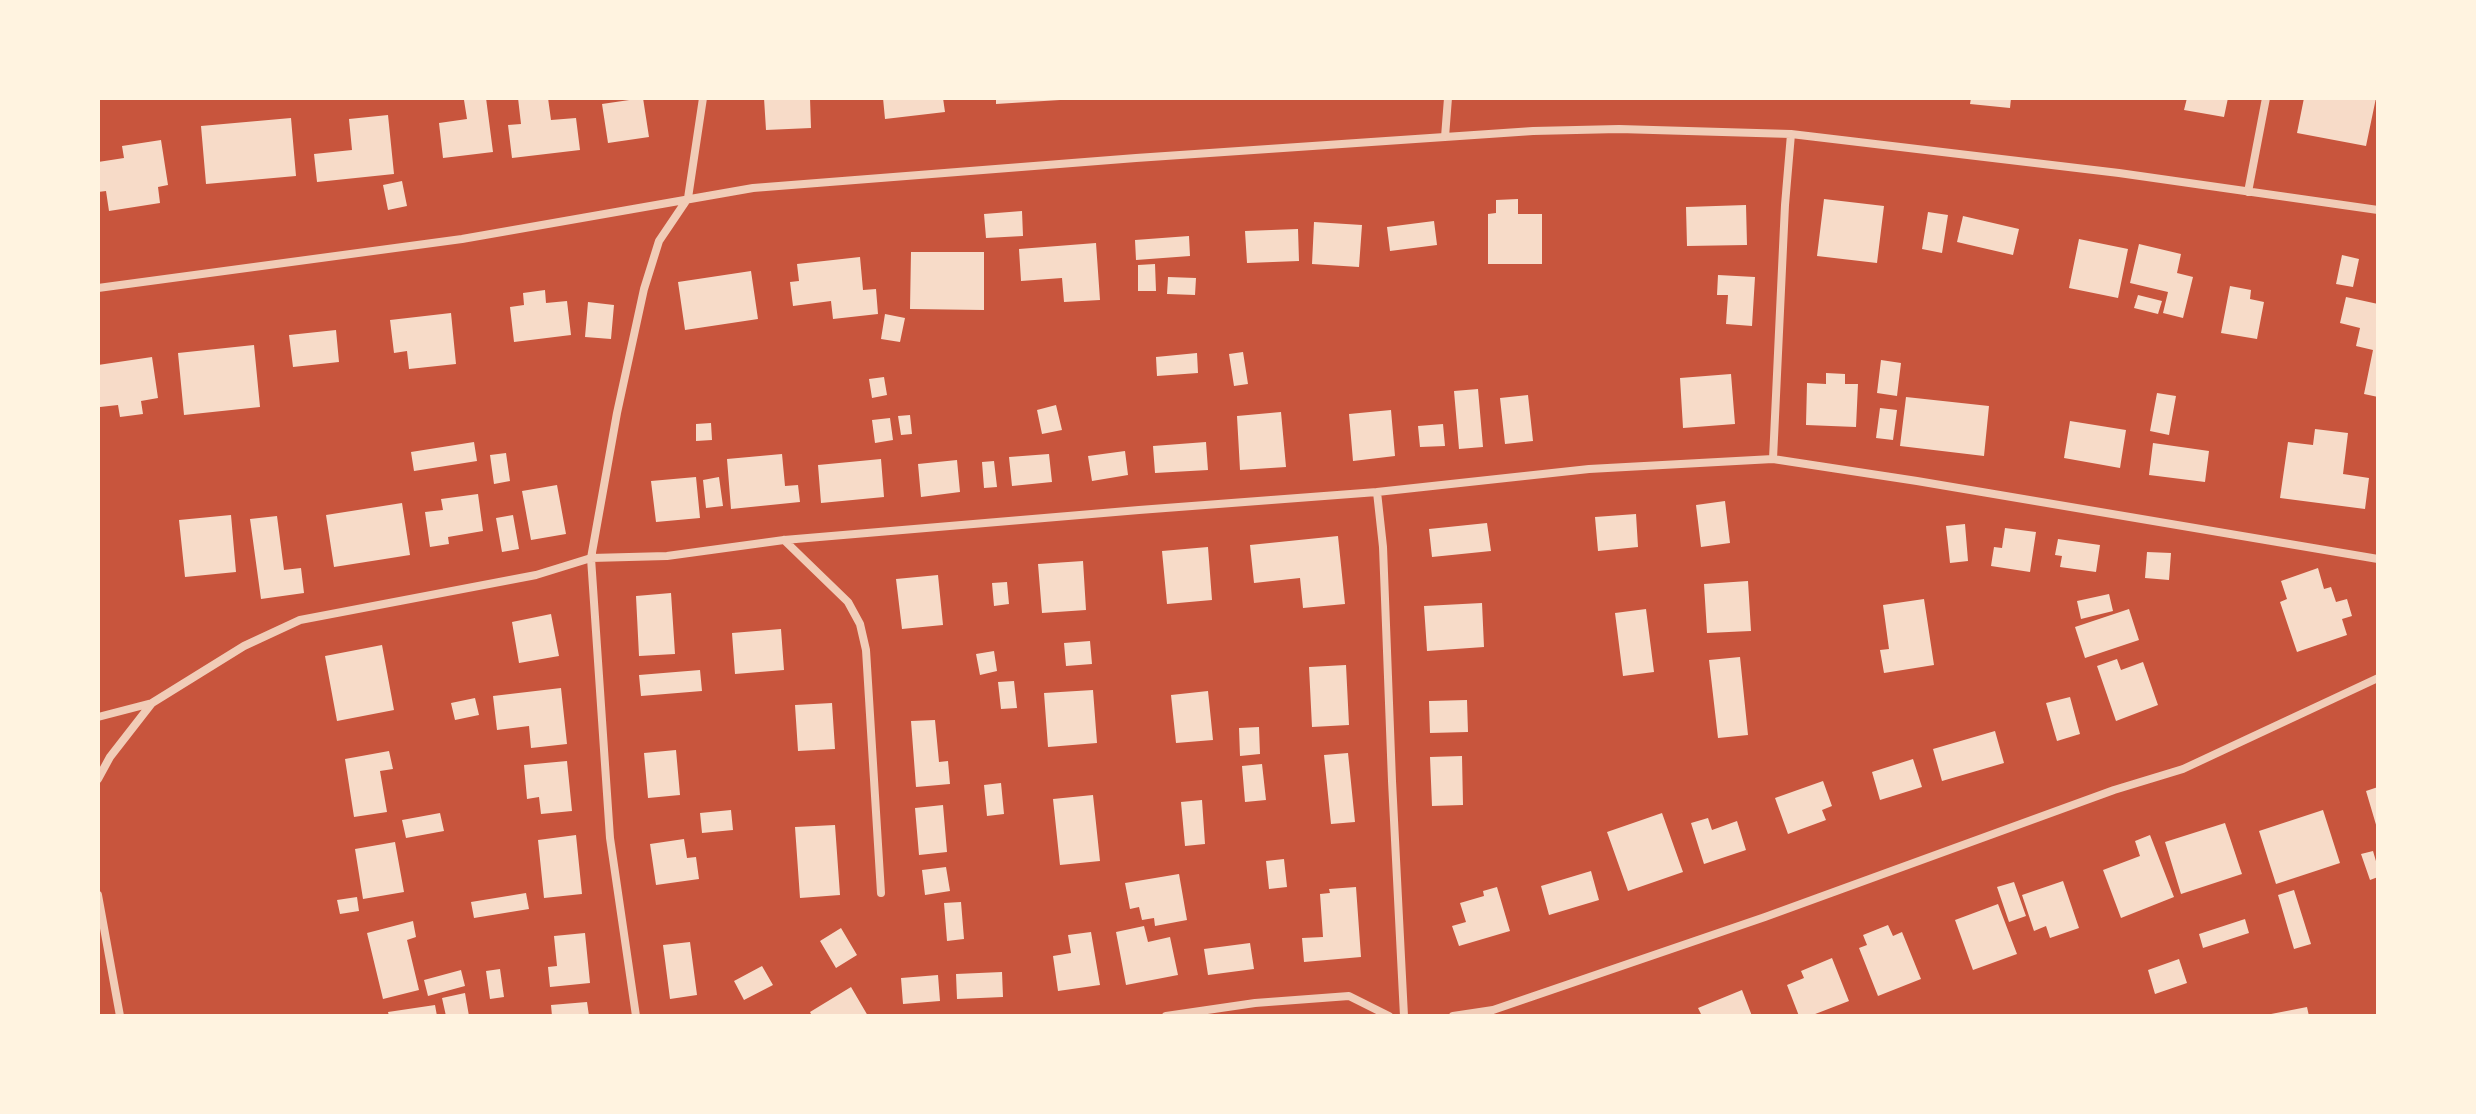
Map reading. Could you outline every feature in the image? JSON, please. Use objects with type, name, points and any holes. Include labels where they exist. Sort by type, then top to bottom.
[{"type":"street","points":[[636,1016],[610,838],[591,558],[617,413],[644,289],[659,241],[688,198],[703,98]]},
{"type":"street","points":[[1445,137],[1448,98]]},
{"type":"street","points":[[2248,192],[2266,98]]},
{"type":"street","points":[[98,288],[462,239],[753,188],[1533,131],[1619,129],[1791,134],[1972,155],[2378,210]]},
{"type":"street","points":[[1773,459],[1791,134]]},
{"type":"street","points":[[98,717],[152,703],[244,646],[300,620],[536,575],[591,558],[667,556],[784,540],[1377,492],[1589,469],[1773,459],[2378,559]]},
{"type":"street","points":[[1377,492],[1383,547],[1404,1016]]},
{"type":"street","points":[[784,540],[848,602],[860,624],[866,650],[881,893]]},
{"type":"street","points":[[1453,1016],[1493,1010],[1765,917],[2114,790],[2183,769],[2378,678]]},
{"type":"street","points":[[98,779],[115,750],[152,703]]},
{"type":"street","points":[[98,895],[120,1016]]},
{"type":"street","points":[[1166,1016],[1255,1003],[1349,996],[1389,1016]]},
{"type":"building","points":[[486,98],[493,152],[443,158],[439,123],[467,119],[464,100]]},
{"type":"building","points":[[518,98],[548,98],[551,120],[576,118],[580,150],[512,158],[508,125],[521,124]]},
{"type":"building","points":[[643,98],[649,137],[608,143],[602,104]]},
{"type":"building","points":[[764,98],[810,98],[811,128],[766,130]]},
{"type":"building","points":[[883,98],[943,98],[945,112],[885,119]]},
{"type":"building","points":[[996,98],[1060,98],[1060,100],[996,104]]},
{"type":"building","points":[[1971,98],[2011,98],[2010,108],[1970,104]]},
{"type":"building","points":[[2187,98],[2228,98],[2224,117],[2184,110]]},
{"type":"building","points":[[2304,98],[2376,98],[2366,146],[2297,133]]},
{"type":"building","points":[[388,115],[394,174],[317,182],[314,154],[352,150],[349,119]]},
{"type":"building","points":[[291,118],[296,176],[206,184],[201,126]]},
{"type":"building","points":[[161,140],[168,185],[158,187],[160,203],[109,211],[106,191],[98,192],[98,162],[124,158],[122,146]]},
{"type":"building","points":[[402,181],[407,206],[388,210],[383,185]]},
{"type":"building","points":[[1518,199],[1518,214],[1542,214],[1542,264],[1488,264],[1488,214],[1496,213],[1496,200]]},
{"type":"building","points":[[1824,199],[1884,206],[1877,263],[1817,256]]},
{"type":"building","points":[[1746,205],[1747,245],[1687,246],[1686,207]]},
{"type":"building","points":[[1022,211],[1023,236],[986,238],[984,214]]},
{"type":"building","points":[[1928,212],[1948,215],[1942,253],[1922,249]]},
{"type":"building","points":[[1963,216],[2019,229],[2013,255],[1957,242]]},
{"type":"building","points":[[1434,221],[1437,245],[1390,251],[1387,227]]},
{"type":"building","points":[[1314,222],[1362,225],[1359,267],[1312,264]]},
{"type":"building","points":[[1298,229],[1299,261],[1247,263],[1245,231]]},
{"type":"building","points":[[1189,236],[1190,256],[1136,260],[1135,240]]},
{"type":"building","points":[[2079,239],[2128,249],[2118,298],[2069,288]]},
{"type":"building","points":[[1096,243],[1100,300],[1064,302],[1062,278],[1021,281],[1019,249]]},
{"type":"building","points":[[2139,244],[2181,254],[2177,273],[2193,277],[2183,318],[2163,313],[2168,292],[2130,283]]},
{"type":"building","points":[[911,252],[984,252],[984,310],[910,309]]},
{"type":"building","points":[[2342,255],[2359,259],[2353,287],[2336,284]]},
{"type":"building","points":[[860,257],[863,290],[876,289],[878,314],[833,319],[831,301],[793,306],[790,282],[799,281],[797,264]]},
{"type":"building","points":[[1155,264],[1156,291],[1138,291],[1138,265]]},
{"type":"building","points":[[751,271],[758,319],[685,330],[678,282]]},
{"type":"building","points":[[1718,275],[1755,277],[1752,326],[1726,324],[1728,295],[1717,295]]},
{"type":"building","points":[[1168,277],[1196,278],[1195,295],[1167,294]]},
{"type":"building","points":[[2230,286],[2251,290],[2250,299],[2264,302],[2257,339],[2221,333]]},
{"type":"building","points":[[545,290],[546,303],[567,301],[571,335],[514,342],[510,307],[524,305],[523,293]]},
{"type":"building","points":[[2138,295],[2162,301],[2158,314],[2134,308]]},
{"type":"building","points":[[2346,297],[2378,304],[2378,397],[2364,394],[2373,350],[2356,346],[2360,328],[2340,323]]},
{"type":"building","points":[[588,302],[614,305],[611,339],[585,337]]},
{"type":"building","points":[[451,313],[456,364],[409,369],[407,351],[394,353],[390,320]]},
{"type":"building","points":[[885,314],[905,318],[900,342],[881,339]]},
{"type":"building","points":[[336,330],[339,362],[293,367],[289,335]]},
{"type":"building","points":[[254,345],[260,407],[184,415],[178,353]]},
{"type":"building","points":[[1243,352],[1248,384],[1234,386],[1229,354]]},
{"type":"building","points":[[1197,353],[1198,373],[1157,376],[1156,357]]},
{"type":"building","points":[[152,357],[158,398],[141,401],[143,414],[120,417],[118,405],[100,407],[98,365]]},
{"type":"building","points":[[1881,360],[1901,363],[1897,396],[1877,393]]},
{"type":"building","points":[[1826,373],[1845,374],[1845,384],[1858,384],[1856,427],[1806,425],[1807,383],[1826,384]]},
{"type":"building","points":[[1731,374],[1735,424],[1683,428],[1680,378]]},
{"type":"building","points":[[884,377],[887,395],[872,398],[869,379]]},
{"type":"building","points":[[1478,389],[1483,447],[1459,449],[1454,391]]},
{"type":"building","points":[[2157,393],[2176,396],[2169,435],[2150,431]]},
{"type":"building","points":[[1528,395],[1533,441],[1505,444],[1500,398]]},
{"type":"building","points":[[1906,397],[1989,406],[1984,456],[1900,446]]},
{"type":"building","points":[[1056,405],[1062,430],[1042,434],[1037,410]]},
{"type":"building","points":[[1880,408],[1897,410],[1893,440],[1876,438]]},
{"type":"building","points":[[1391,410],[1395,456],[1353,461],[1349,414]]},
{"type":"building","points":[[1281,412],[1286,467],[1240,470],[1237,416]]},
{"type":"building","points":[[910,415],[912,434],[901,435],[898,416]]},
{"type":"building","points":[[890,418],[893,440],[875,443],[872,420]]},
{"type":"building","points":[[2070,421],[2126,430],[2120,468],[2064,458]]},
{"type":"building","points":[[711,423],[712,440],[696,441],[696,424]]},
{"type":"building","points":[[1443,424],[1445,446],[1420,447],[1418,426]]},
{"type":"building","points":[[2315,429],[2348,433],[2343,474],[2369,478],[2365,509],[2280,498],[2288,442],[2313,445]]},
{"type":"building","points":[[474,442],[477,461],[414,471],[411,452]]},
{"type":"building","points":[[1206,442],[1208,470],[1155,473],[1153,446]]},
{"type":"building","points":[[2153,443],[2209,451],[2205,482],[2149,475]]},
{"type":"building","points":[[1125,451],[1128,475],[1092,481],[1088,456]]},
{"type":"building","points":[[506,453],[510,481],[494,484],[490,455]]},
{"type":"building","points":[[782,454],[785,486],[798,485],[800,502],[731,509],[727,459]]},
{"type":"building","points":[[1049,454],[1052,482],[1012,486],[1009,457]]},
{"type":"building","points":[[881,459],[884,497],[821,503],[818,465]]},
{"type":"building","points":[[957,460],[960,492],[921,497],[918,464]]},
{"type":"building","points":[[994,461],[997,487],[984,488],[982,462]]},
{"type":"building","points":[[696,477],[700,518],[656,522],[651,481]]},
{"type":"building","points":[[719,477],[723,506],[706,508],[703,480]]},
{"type":"building","points":[[557,485],[566,534],[531,540],[522,491]]},
{"type":"building","points":[[478,494],[483,531],[448,537],[449,544],[430,547],[425,512],[443,510],[441,499]]},
{"type":"building","points":[[1725,501],[1730,543],[1701,547],[1696,505]]},
{"type":"building","points":[[402,503],[410,555],[334,567],[326,515]]},
{"type":"building","points":[[1636,514],[1638,547],[1598,551],[1595,517]]},
{"type":"building","points":[[231,515],[236,572],[185,577],[179,520]]},
{"type":"building","points":[[513,515],[519,549],[502,552],[496,518]]},
{"type":"building","points":[[277,516],[284,570],[301,568],[304,593],[261,599],[250,519]]},
{"type":"building","points":[[1487,523],[1491,551],[1432,557],[1429,529]]},
{"type":"building","points":[[1965,524],[1968,561],[1950,563],[1946,526]]},
{"type":"building","points":[[2005,528],[2036,532],[2030,572],[1991,566],[1994,547],[2002,548]]},
{"type":"building","points":[[1338,536],[1345,604],[1303,608],[1300,578],[1254,583],[1250,545]]},
{"type":"building","points":[[2058,539],[2100,545],[2096,572],[2060,567],[2062,556],[2055,555]]},
{"type":"building","points":[[1208,547],[1212,600],[1167,604],[1162,551]]},
{"type":"building","points":[[2147,552],[2171,553],[2169,580],[2145,578]]},
{"type":"building","points":[[1083,561],[1086,610],[1042,613],[1038,564]]},
{"type":"building","points":[[2318,568],[2324,589],[2331,587],[2336,602],[2347,599],[2352,616],[2342,619],[2347,635],[2297,652],[2280,602],[2287,599],[2281,581]]},
{"type":"building","points":[[938,575],[943,625],[902,629],[896,579]]},
{"type":"building","points":[[1748,581],[1751,631],[1707,633],[1704,584]]},
{"type":"building","points":[[1007,582],[1009,604],[994,606],[992,583]]},
{"type":"building","points":[[671,593],[675,654],[639,656],[636,596]]},
{"type":"building","points":[[2109,594],[2113,611],[2081,619],[2077,601]]},
{"type":"building","points":[[1924,599],[1934,665],[1884,673],[1880,650],[1889,649],[1883,605]]},
{"type":"building","points":[[1482,603],[1484,647],[1427,651],[1424,606]]},
{"type":"building","points":[[1646,609],[1654,672],[1623,676],[1615,613]]},
{"type":"building","points":[[2129,609],[2139,640],[2085,658],[2075,627]]},
{"type":"building","points":[[551,614],[559,656],[519,663],[512,622]]},
{"type":"building","points":[[781,629],[784,670],[735,674],[732,633]]},
{"type":"building","points":[[1090,641],[1092,664],[1066,666],[1064,643]]},
{"type":"building","points":[[382,645],[394,710],[337,721],[325,656]]},
{"type":"building","points":[[994,651],[997,671],[980,675],[976,654]]},
{"type":"building","points":[[1740,657],[1748,735],[1718,738],[1709,660]]},
{"type":"building","points":[[2117,659],[2121,670],[2143,662],[2158,705],[2116,721],[2097,666]]},
{"type":"building","points":[[1346,665],[1349,725],[1312,727],[1309,667]]},
{"type":"building","points":[[700,670],[702,691],[641,696],[639,675]]},
{"type":"building","points":[[1014,681],[1017,708],[1001,709],[998,682]]},
{"type":"building","points":[[561,688],[567,744],[531,748],[529,726],[497,730],[493,696]]},
{"type":"building","points":[[1093,690],[1097,743],[1048,747],[1044,693]]},
{"type":"building","points":[[1208,691],[1213,740],[1176,743],[1171,695]]},
{"type":"building","points":[[2070,697],[2080,734],[2057,741],[2046,703]]},
{"type":"building","points":[[475,698],[479,715],[455,720],[451,703]]},
{"type":"building","points":[[1467,700],[1468,732],[1430,733],[1429,701]]},
{"type":"building","points":[[832,703],[835,749],[798,751],[795,705]]},
{"type":"building","points":[[935,720],[939,762],[948,761],[950,784],[916,787],[911,721]]},
{"type":"building","points":[[1259,727],[1260,754],[1240,756],[1239,728]]},
{"type":"building","points":[[1995,731],[2004,763],[1942,781],[1933,749]]},
{"type":"building","points":[[676,750],[680,795],[648,798],[644,753]]},
{"type":"building","points":[[389,751],[393,769],[380,771],[387,812],[354,817],[345,759]]},
{"type":"building","points":[[1348,753],[1355,822],[1331,824],[1324,755]]},
{"type":"building","points":[[1462,756],[1463,805],[1432,806],[1430,757]]},
{"type":"building","points":[[1913,759],[1922,787],[1880,800],[1872,772]]},
{"type":"building","points":[[567,761],[572,811],[541,814],[539,797],[527,799],[524,765]]},
{"type":"building","points":[[1262,764],[1266,800],[1245,802],[1242,766]]},
{"type":"building","points":[[1823,781],[1832,806],[1822,810],[1826,820],[1788,834],[1775,798]]},
{"type":"building","points":[[1001,783],[1004,814],[987,816],[984,785]]},
{"type":"building","points":[[2378,787],[2378,828],[2377,828],[2366,791]]},
{"type":"building","points":[[1093,795],[1100,861],[1060,865],[1053,799]]},
{"type":"building","points":[[1202,800],[1205,844],[1185,846],[1181,802]]},
{"type":"building","points":[[943,805],[947,852],[919,855],[915,808]]},
{"type":"building","points":[[731,810],[733,830],[702,833],[700,813]]},
{"type":"building","points":[[2323,810],[2340,863],[2276,884],[2259,831]]},
{"type":"building","points":[[440,813],[444,831],[406,838],[402,820]]},
{"type":"building","points":[[1662,813],[1683,872],[1628,891],[1607,832]]},
{"type":"building","points":[[1708,818],[1712,830],[1737,821],[1746,850],[1704,864],[1691,823]]},
{"type":"building","points":[[2225,823],[2242,874],[2181,894],[2165,842]]},
{"type":"building","points":[[835,825],[840,895],[800,898],[795,827]]},
{"type":"building","points":[[576,835],[582,894],[544,898],[538,840]]},
{"type":"building","points":[[2150,835],[2174,897],[2121,918],[2103,870],[2140,856],[2135,841]]},
{"type":"building","points":[[684,839],[687,858],[696,857],[699,879],[656,885],[650,844]]},
{"type":"building","points":[[395,842],[404,892],[363,899],[355,849]]},
{"type":"building","points":[[2373,851],[2378,877],[2370,880],[2361,854]]},
{"type":"building","points":[[1284,859],[1287,887],[1269,889],[1266,861]]},
{"type":"building","points":[[946,867],[950,891],[925,895],[922,870]]},
{"type":"building","points":[[1591,871],[1599,900],[1549,915],[1541,886]]},
{"type":"building","points":[[1179,874],[1187,920],[1155,926],[1154,918],[1142,920],[1139,907],[1130,909],[1125,883]]},
{"type":"building","points":[[2063,881],[2079,928],[2050,938],[2046,926],[2034,931],[2022,895]]},
{"type":"building","points":[[2014,882],[2026,916],[2009,922],[1997,887]]},
{"type":"building","points":[[1356,887],[1361,957],[1304,962],[1302,938],[1323,937],[1320,894],[1330,893],[1329,889]]},
{"type":"building","points":[[1497,887],[1510,931],[1459,946],[1452,926],[1466,922],[1460,903],[1484,896],[1483,891]]},
{"type":"building","points":[[2294,890],[2311,944],[2294,949],[2278,895]]},
{"type":"building","points":[[526,893],[529,909],[474,918],[471,902]]},
{"type":"building","points":[[357,897],[359,911],[340,914],[337,900]]},
{"type":"building","points":[[961,902],[964,939],[947,941],[944,903]]},
{"type":"building","points":[[1998,904],[2017,954],[1973,970],[1955,920]]},
{"type":"building","points":[[2245,919],[2249,933],[2203,948],[2199,934]]},
{"type":"building","points":[[413,921],[416,937],[407,940],[419,990],[383,999],[367,933]]},
{"type":"building","points":[[1888,925],[1893,936],[1902,932],[1921,979],[1878,996],[1859,948],[1867,945],[1863,935]]},
{"type":"building","points":[[1144,926],[1148,942],[1170,937],[1178,975],[1126,985],[1116,932]]},
{"type":"building","points":[[841,928],[857,955],[836,968],[820,941]]},
{"type":"building","points":[[1091,932],[1100,985],[1058,991],[1053,956],[1071,953],[1068,935]]},
{"type":"building","points":[[585,933],[590,983],[550,987],[548,967],[557,966],[554,936]]},
{"type":"building","points":[[690,942],[697,995],[670,999],[663,945]]},
{"type":"building","points":[[1250,943],[1254,969],[1208,975],[1204,949]]},
{"type":"building","points":[[1832,958],[1849,1001],[1810,1016],[1799,1016],[1787,985],[1804,978],[1801,971]]},
{"type":"building","points":[[2179,959],[2187,983],[2155,994],[2148,970]]},
{"type":"building","points":[[762,966],[773,985],[744,1000],[734,981]]},
{"type":"building","points":[[500,969],[504,997],[490,999],[486,971]]},
{"type":"building","points":[[461,970],[465,986],[428,996],[424,980]]},
{"type":"building","points":[[1002,972],[1003,997],[957,999],[956,974]]},
{"type":"building","points":[[938,975],[940,1001],[903,1004],[901,978]]},
{"type":"building","points":[[851,987],[868,1016],[812,1016],[810,1012]]},
{"type":"building","points":[[1742,990],[1752,1016],[1702,1016],[1698,1008]]},
{"type":"building","points":[[465,993],[469,1016],[446,1016],[442,998]]},
{"type":"building","points":[[587,1002],[589,1016],[552,1016],[551,1005]]},
{"type":"building","points":[[435,1005],[437,1016],[389,1016],[388,1012]]},
{"type":"building","points":[[2307,1007],[2309,1016],[2266,1016],[2266,1015]]}]
